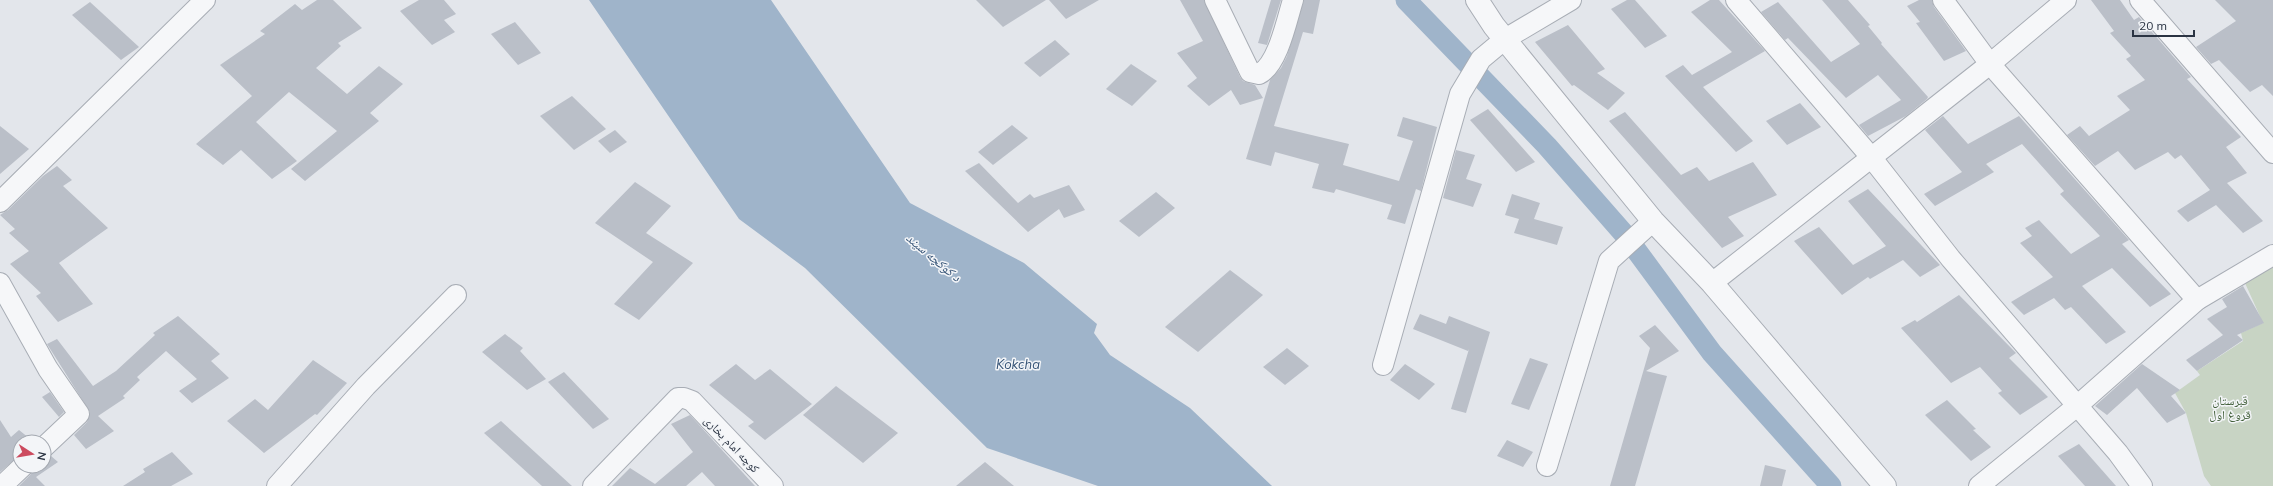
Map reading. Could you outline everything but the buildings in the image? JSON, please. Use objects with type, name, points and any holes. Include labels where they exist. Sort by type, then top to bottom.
[{"type":"street","points":[[0,202],[205,0]]},
{"type":"street","points":[[1215,0],[1250,72],[1259,74],[1266,70],[1281,39],[1293,0]]},
{"type":"street","points":[[1477,0],[1505,39],[1653,221],[1712,283],[1885,486]]},
{"type":"street","points":[[1383,365],[1460,94],[1481,59],[1505,39],[1571,0]]},
{"type":"street","points":[[1736,0],[1871,157],[1951,259],[2118,453],[2142,486]]},
{"type":"street","points":[[1943,0],[1990,64],[2197,300]]},
{"type":"street","points":[[1712,283],[1990,64],[2066,0]]},
{"type":"street","points":[[2140,0],[2273,153]]},
{"type":"street","points":[[1547,466],[1609,261],[1653,221]]},
{"type":"street","points":[[1979,486],[2077,406],[2197,300],[2273,255]]},
{"type":"street","points":[[0,283],[48,369],[79,414],[52,439]]},
{"type":"street","points":[[277,486],[366,386],[456,294]]},
{"type":"street","name":"کوچه امام بخاری","points":[[593,486],[678,398],[684,398],[692,401],[773,486]]},
{"type":"street","points":[[2,486],[15,474]]},
{"type":"green space","name":"قبرستان قروغ اول","points":[[2273,266],[2273,486],[2211,486],[2204,476],[2186,413],[2175,393],[2200,375],[2197,371],[2243,341],[2241,333],[2263,323],[2245,283]]},
{"type":"water","name":"Kokcha","points":[[589,0],[771,0],[910,203],[1024,263],[1097,324],[1094,333],[1110,355],[1190,408],[1272,486],[1098,486],[987,448],[805,268],[739,219]]},
{"type":"waterway","points":[[1406,0],[1547,146],[1625,235],[1712,353],[1831,486]]},
{"type":"water label","name":"د کوکچه سیند","points":[[934,257]]}]
